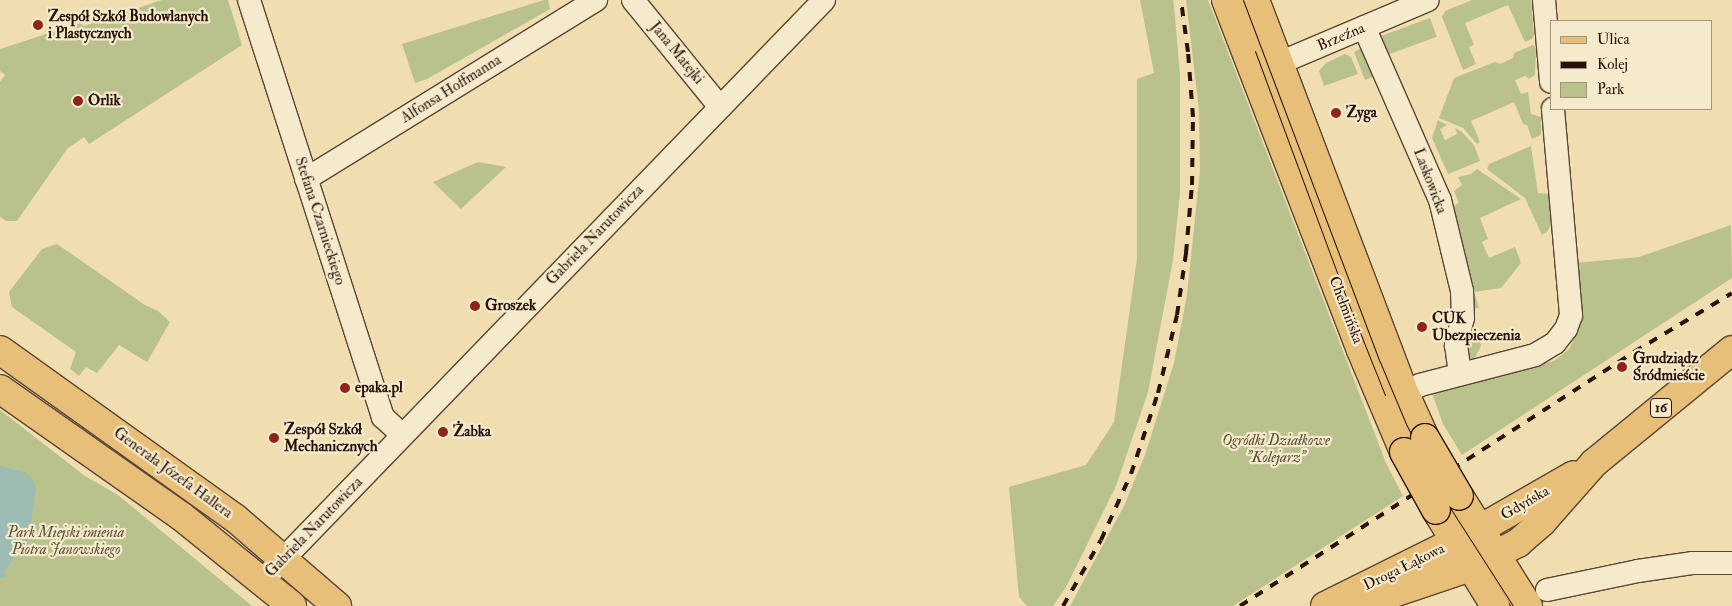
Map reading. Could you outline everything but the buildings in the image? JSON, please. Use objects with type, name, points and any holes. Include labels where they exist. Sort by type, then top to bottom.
[{"type":"main road","name":"Chełmińska","points":[[1226,0],[1378,392],[1415,445],[1459,496],[1496,556],[1532,598]]},
{"type":"main road","name":"Chełmińska","points":[[1255,0],[1405,394],[1415,445],[1436,510],[1495,606]]},
{"type":"main road","name":"Generała Józefa Hallera","points":[[0,350],[235,518],[284,558],[337,606]]},
{"type":"main road","name":"Gdyńska","points":[[1455,542],[1594,463],[1732,350]]},
{"type":"main road","name":"Generała Józefa Hallera","points":[[0,389],[182,516],[263,580],[292,606]]},
{"type":"main road","name":"Gdyńska","points":[[1496,556],[1518,543],[1542,522],[1594,463]]},
{"type":"main road","points":[[1532,598],[1518,571],[1520,558],[1542,522]]},
{"type":"main road","name":"Droga Łąkowa","points":[[1325,606],[1455,542]]},
{"type":"main road","name":"Droga Łąkowa","points":[[1355,606],[1471,567],[1496,556]]},
{"type":"street","name":"Stefana Czarnieckiego","points":[[249,0],[383,417],[402,435]]},
{"type":"street","name":"Alfonsa Hoffmanna","points":[[306,179],[596,0]]},
{"type":"street","name":"Jana Matejki","points":[[633,0],[720,107]]},
{"type":"street","name":"Gabriela Narutowicza","points":[[263,580],[824,0]]},
{"type":"street","name":"Brzeźna","points":[[1254,73],[1428,0]]},
{"type":"street","points":[[1544,0],[1550,70]]},
{"type":"street","name":"Laskowicka","points":[[1364,27],[1440,200],[1462,291],[1463,318],[1456,345],[1460,373]]},
{"type":"street","points":[[1405,394],[1420,385],[1460,373],[1535,355],[1555,343],[1566,329],[1570,315],[1553,110]]},
{"type":"street","points":[[1532,598],[1638,571],[1693,563],[1732,562]]},
{"type":"green space","name":"Orlik","points":[[162,0],[228,0],[242,45],[89,144],[84,137],[67,149],[17,221],[6,221],[0,217],[0,82],[5,75],[0,71],[0,49],[80,23],[84,26]]},
{"type":"green space","points":[[548,0],[550,9],[427,79],[415,83],[402,44]]},
{"type":"green space","points":[[1140,0],[1173,0],[1174,5],[1180,75],[1180,193],[1173,260],[1148,392],[1116,486],[1066,587],[1053,606],[1027,606],[1019,597],[1009,487],[1086,465],[1114,422],[1137,258],[1137,79],[1154,73]]},
{"type":"green space","name":"Ogródki Działkowe \"Kolejarz\"","points":[[1186,0],[1208,0],[1386,463],[1403,496],[1233,606],[1070,606],[1124,506],[1145,455],[1174,363],[1187,295],[1200,171],[1199,110]]},
{"type":"green space","points":[[1472,0],[1531,0],[1534,35],[1532,39],[1525,42],[1508,5],[1465,23],[1474,45],[1469,47],[1476,64],[1463,70],[1442,17],[1445,11]]},
{"type":"green space","points":[[1430,18],[1437,37],[1384,56],[1377,37]]},
{"type":"green space","points":[[1367,45],[1373,58],[1373,77],[1365,80],[1354,52]]},
{"type":"green space","points":[[1533,45],[1536,48],[1535,75],[1529,79],[1525,76],[1515,80],[1521,94],[1528,92],[1531,114],[1541,117],[1541,135],[1532,139],[1527,125],[1523,124],[1514,102],[1471,121],[1480,142],[1477,144],[1463,128],[1439,118],[1454,78],[1495,62],[1500,64],[1513,58],[1514,53]]},
{"type":"green space","points":[[1345,54],[1351,57],[1358,74],[1324,86],[1319,71],[1326,63]]},
{"type":"green space","points":[[1438,120],[1447,125],[1440,129],[1445,140],[1457,134],[1455,128],[1461,131],[1474,145],[1480,161],[1448,174],[1432,138]]},
{"type":"green space","points":[[1531,146],[1538,193],[1549,194],[1551,225],[1547,232],[1542,235],[1525,198],[1487,169],[1489,164]]},
{"type":"green space","points":[[478,162],[506,167],[461,209],[433,182]]},
{"type":"green space","points":[[1477,169],[1521,199],[1480,218],[1488,239],[1482,242],[1489,258],[1515,247],[1521,263],[1501,288],[1474,292],[1479,308],[1472,308],[1470,334],[1479,336],[1481,346],[1472,363],[1468,361],[1451,207],[1459,203],[1454,191],[1462,185],[1458,177],[1471,174]]},
{"type":"green space","points":[[1731,225],[1732,278],[1462,455],[1443,424],[1432,393],[1554,361],[1569,349],[1578,332],[1580,314],[1576,263],[1639,257]]},
{"type":"green space","points":[[57,244],[145,305],[158,311],[170,322],[147,362],[119,345],[97,373],[86,367],[79,376],[70,369],[76,352],[12,307],[9,292],[42,249]]},
{"type":"green space","name":"Park Miejski imienia Piotra Janowskiego","points":[[0,410],[85,476],[118,495],[252,606],[0,606]]},
{"type":"water","points":[[0,466],[24,472],[32,479],[36,488],[26,556],[17,552],[4,573],[7,576],[0,579]]},
{"type":"tram line","points":[[1243,0],[1380,362],[1406,424],[1447,503],[1513,606]]},
{"type":"tram line","points":[[1255,51],[1349,305],[1385,395]]},
{"type":"railway","points":[[1063,606],[1101,540],[1131,474],[1158,393],[1177,315],[1186,253],[1192,185],[1193,117],[1188,52],[1181,0]]},
{"type":"railway","points":[[1240,606],[1634,352],[1732,293]]},
{"type":"place","name":"Zespół Szkół Budowlanych i Plastycznych","points":[[38,25]]},
{"type":"place","name":"Orlik","points":[[78,101]]},
{"type":"place","name":"Zyga","points":[[1336,113]]},
{"type":"place","name":"Groszek","points":[[475,306]]},
{"type":"place","name":"CUK Ubezpieczenia","points":[[1422,327]]},
{"type":"place","name":"Grudziądz Śródmieście","points":[[1622,367]]},
{"type":"place","name":"epaka.pl","points":[[345,388]]},
{"type":"place","name":"Żabka","points":[[443,432]]},
{"type":"place","name":"Zespół Szkół Mechanicznych","points":[[274,438]]}]
